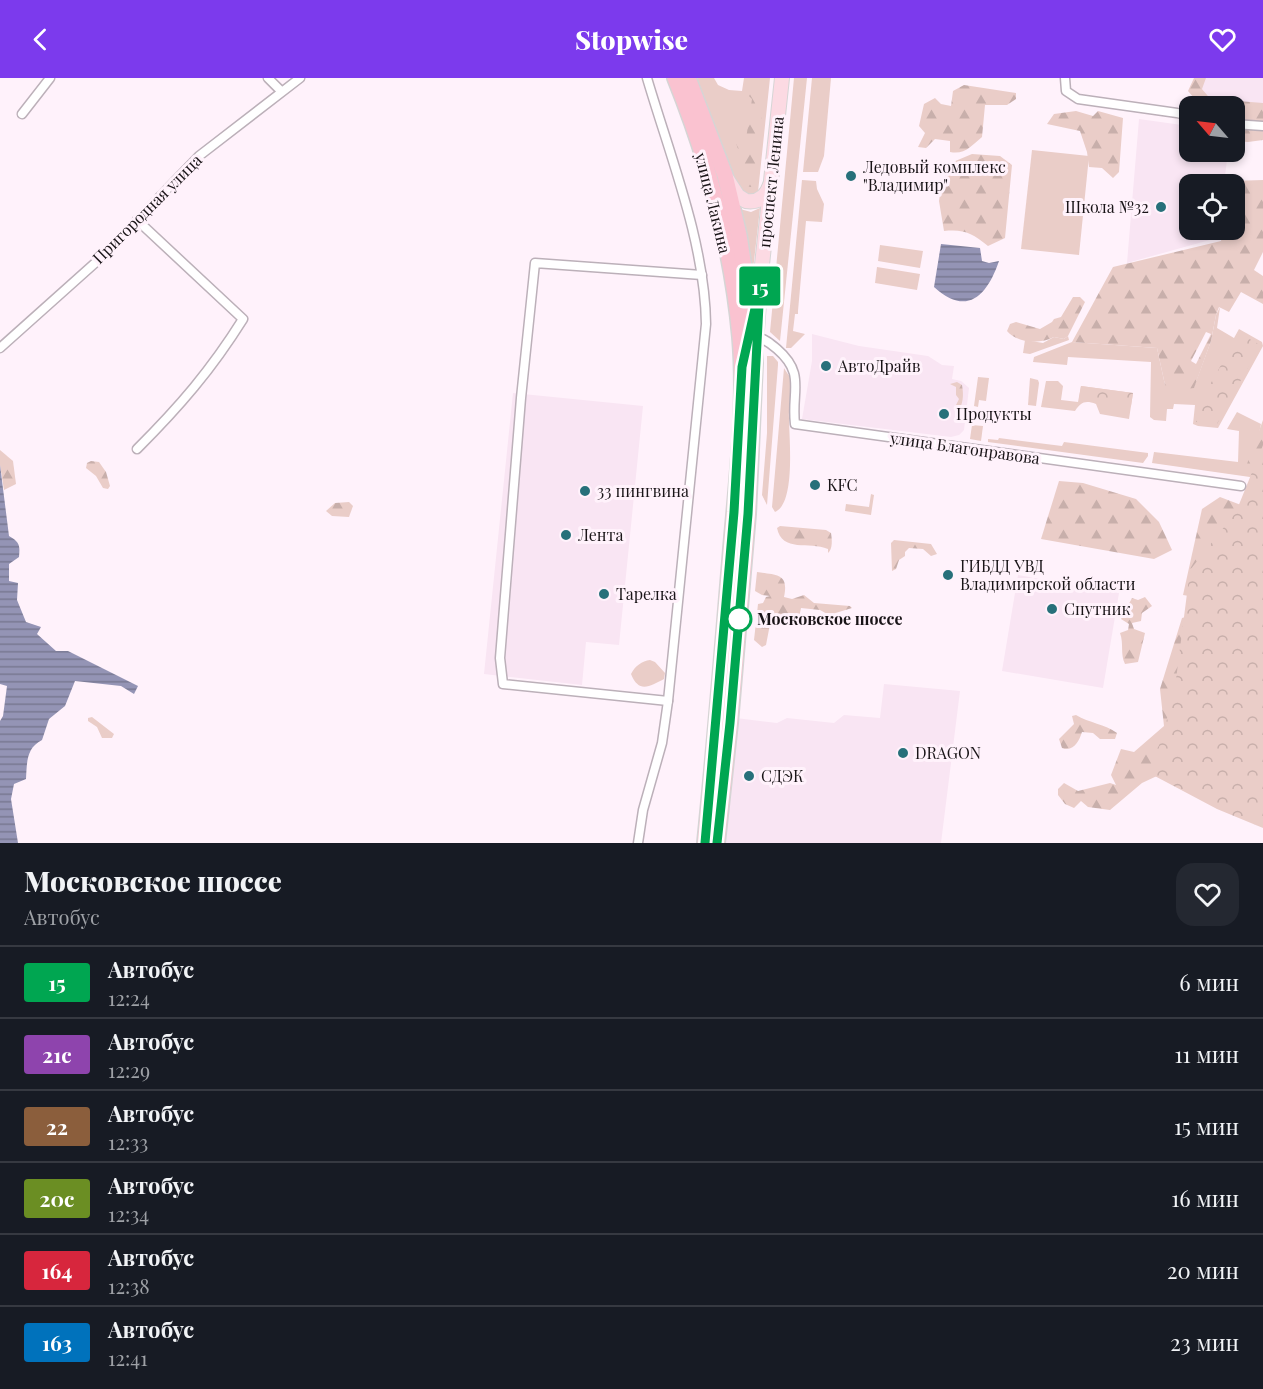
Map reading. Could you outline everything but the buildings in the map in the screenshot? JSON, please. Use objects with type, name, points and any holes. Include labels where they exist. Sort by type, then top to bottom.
[{"type":"highway","name":"улица Лакина","points":[[675,78],[704,163],[724,240],[739,335],[748,365]]},
{"type":"highway","name":"улица Лакина","points":[[688,78],[725,176],[739,235],[756,283],[748,365]]},
{"type":"highway","points":[[705,843],[748,365]]},
{"type":"highway","points":[[717,843],[748,514],[748,365]]},
{"type":"main road","name":"проспект Ленина","points":[[756,283],[772,178],[782,78]]},
{"type":"main road","points":[[725,176],[738,196],[751,202],[764,196],[772,178]]},
{"type":"main road","points":[[730,273],[739,285],[756,283]]},
{"type":"main road","points":[[730,273],[753,331]]},
{"type":"street","points":[[21,114],[49,78]]},
{"type":"street","points":[[268,78],[281,91]]},
{"type":"street","name":"Пригородная улица","points":[[0,348],[104,255],[199,156],[300,78]]},
{"type":"street","points":[[638,843],[643,810],[660,751],[668,701],[705,335],[705,298],[702,275],[686,210],[647,78]]},
{"type":"street","points":[[1065,78],[1066,91],[1078,99],[1179,113]]},
{"type":"street","points":[[1245,125],[1263,126]]},
{"type":"street","points":[[137,220],[243,319],[209,371],[177,410],[137,448]]},
{"type":"street","points":[[668,701],[503,684],[500,658],[502,624],[535,263],[702,275]]},
{"type":"street","name":"улица Благонравова","points":[[753,331],[783,354],[796,373],[793,409],[795,424],[1241,486]]},
{"type":"shaded area","points":[[1198,78],[1263,78],[1263,110],[1245,108],[1245,96],[1208,96],[1196,82]]},
{"type":"shaded area","name":"Школа №32","points":[[1139,119],[1179,125],[1179,162],[1227,162],[1225,174],[1179,174],[1179,240],[1210,240],[1127,263]]},
{"type":"shaded area","points":[[812,334],[859,346],[928,356],[942,365],[954,366],[952,379],[961,381],[969,388],[964,430],[959,435],[951,437],[802,419],[812,361]]},
{"type":"shaded area","points":[[513,393],[643,406],[619,645],[586,642],[582,685],[484,674]]},
{"type":"shaded area","points":[[1018,575],[1119,593],[1103,688],[1002,671]]},
{"type":"shaded area","points":[[884,684],[960,691],[941,843],[724,843],[736,718],[777,723],[787,718],[834,723],[844,715],[880,718]]},
{"type":"green space","points":[[697,78],[714,78],[718,85],[729,90],[742,91],[744,78],[770,78],[756,196],[747,197],[735,182]]},
{"type":"green space","points":[[754,78],[761,78],[762,113],[755,184],[751,187],[746,186],[742,181],[745,170],[736,143],[746,139],[752,99],[745,92],[746,82]]},
{"type":"green space","points":[[794,78],[807,78],[780,341],[770,332]]},
{"type":"green space","points":[[812,78],[831,78],[824,156],[818,172],[803,172]]},
{"type":"green space","points":[[1194,78],[1206,78],[1202,89],[1208,96],[1192,96],[1188,91]]},
{"type":"green space","points":[[964,85],[1016,93],[1016,99],[1007,105],[985,105],[982,137],[964,151],[950,152],[950,141],[935,139],[926,148],[918,147],[925,133],[919,126],[924,104],[935,98],[941,104],[951,106],[953,91]]},
{"type":"green space","points":[[1245,102],[1263,103],[1263,140],[1245,142]]},
{"type":"green space","points":[[1076,111],[1093,116],[1098,111],[1123,118],[1119,172],[1113,178],[1102,168],[1089,167],[1080,131],[1047,124],[1054,114]]},
{"type":"green space","points":[[1032,150],[1089,156],[1079,255],[1021,249]]},
{"type":"green space","points":[[972,154],[1000,156],[1012,165],[1005,238],[988,246],[967,233],[944,231],[939,201],[942,181],[953,162]]},
{"type":"green space","points":[[802,180],[816,181],[824,204],[822,222],[806,221],[798,314],[795,314],[793,331],[805,334],[791,348],[786,348]]},
{"type":"green space","points":[[1263,180],[1263,252],[1254,270],[1263,276],[1263,304],[1241,292],[1229,312],[1219,307],[1211,341],[1194,388],[1177,392],[1165,385],[1157,348],[1072,342],[1113,267],[1221,241],[1245,240],[1245,181]],"holes":[[[1206,332],[1211,334],[1196,364],[1191,361]]]},
{"type":"green space","points":[[760,208],[753,270],[740,209],[751,212]]},
{"type":"green space","points":[[880,245],[923,251],[920,268],[878,261]]},
{"type":"green space","points":[[877,267],[920,274],[917,290],[875,283]]},
{"type":"green space","points":[[1073,297],[1080,297],[1085,302],[1068,336],[1064,339],[1054,337],[1030,342],[1017,338],[1007,331],[1010,324],[1016,322],[1040,329],[1061,317]]},
{"type":"green space","points":[[1220,307],[1217,328],[1234,338],[1239,329],[1262,342],[1263,346],[1218,428],[1193,424],[1195,405],[1174,404],[1173,409],[1167,409],[1166,421],[1154,420],[1150,417],[1151,362],[1068,357],[1067,365],[1033,362],[1034,357],[1072,342],[1157,348],[1165,385],[1194,387],[1211,341],[1216,315]]},
{"type":"green space","points":[[1239,333],[1260,345],[1217,424],[1196,422],[1198,406]]},
{"type":"green space","points":[[1068,336],[1069,340],[1030,354],[1023,353],[1025,340],[1043,343],[1054,337],[1064,339]]},
{"type":"green space","points":[[767,356],[773,356],[778,365],[767,505],[762,495],[767,433]]},
{"type":"green space","points":[[784,368],[791,385],[790,469],[786,496],[782,506],[775,512],[772,507]]},
{"type":"green space","points":[[978,377],[989,378],[986,401],[979,400],[978,407],[974,406]]},
{"type":"green space","points":[[1030,378],[1038,380],[1039,383],[1036,406],[1028,405]]},
{"type":"green space","points":[[1046,381],[1058,381],[1063,386],[1061,400],[1078,402],[1081,386],[1133,393],[1129,419],[1100,414],[1096,404],[1089,402],[1081,404],[1075,411],[1041,407]]},
{"type":"green space","points":[[957,382],[962,385],[963,393],[958,413],[954,409],[959,399],[956,395],[956,387],[950,384]]},
{"type":"green space","points":[[1081,386],[1133,393],[1131,406],[1079,398]]},
{"type":"green space","points":[[1237,412],[1261,424],[1250,477],[1152,463],[1154,452],[1238,462],[1239,431],[1227,429]]},
{"type":"green space","points":[[1263,420],[1263,492],[1251,482],[1247,464]]},
{"type":"green space","points":[[972,425],[983,426],[981,441],[970,439]]},
{"type":"green space","points":[[999,438],[1062,446],[1064,442],[1148,453],[1148,456],[1143,463],[988,442],[988,439],[998,440]]},
{"type":"green space","points":[[1263,445],[1263,828],[1217,809],[1151,774],[1174,695],[1190,570],[1236,512]]},
{"type":"green space","points":[[0,450],[13,461],[16,484],[4,490],[0,465]]},
{"type":"green space","points":[[99,462],[106,472],[110,486],[108,489],[103,488],[96,476],[86,468],[87,463]]},
{"type":"green space","points":[[1059,481],[1083,483],[1136,499],[1159,522],[1172,550],[1154,559],[1041,539]]},
{"type":"green space","points":[[871,494],[874,495],[871,515],[845,511],[846,504],[869,507]]},
{"type":"green space","points":[[1220,497],[1241,505],[1213,600],[1183,595],[1202,509]]},
{"type":"green space","points":[[349,502],[353,506],[349,517],[332,516],[326,511],[335,503]]},
{"type":"green space","points":[[780,526],[826,530],[831,533],[831,549],[828,553],[828,549],[821,547],[790,544],[780,536],[777,528]]},
{"type":"green space","points":[[894,540],[931,544],[937,554],[931,556],[923,549],[909,548],[905,556],[899,560],[896,569],[892,571],[891,543]]},
{"type":"green space","points":[[757,572],[776,575],[783,579],[784,597],[792,599],[804,595],[814,603],[852,608],[829,615],[820,610],[801,608],[798,623],[771,619],[766,645],[762,647],[754,640],[758,604],[763,603],[766,597],[770,596],[755,591]]},
{"type":"green space","points":[[1145,597],[1152,606],[1142,613],[1141,621],[1132,623],[1134,629],[1145,633],[1138,662],[1125,664],[1120,633],[1128,630],[1129,624],[1121,619],[1132,598],[1138,600]]},
{"type":"green space","points":[[1203,612],[1159,775],[1142,783],[1110,810],[1088,807],[1081,801],[1074,808],[1065,804],[1058,795],[1058,789],[1064,783],[1078,791],[1110,783],[1116,785],[1111,775],[1121,749],[1134,752],[1164,726],[1160,689],[1182,618]]},
{"type":"green space","points":[[650,660],[665,673],[664,679],[650,686],[641,686],[631,674],[639,664]]},
{"type":"green space","points":[[1076,715],[1117,733],[1115,739],[1100,739],[1093,733],[1082,732],[1073,747],[1062,748],[1059,739],[1074,724],[1072,716]]},
{"type":"green space","points":[[92,717],[114,734],[112,738],[102,738],[97,727],[88,721],[88,718]]},
{"type":"water","points":[[941,244],[980,248],[982,261],[989,263],[999,261],[982,293],[966,301],[956,301],[934,287]]},
{"type":"water","points":[[0,465],[9,536],[17,542],[19,550],[19,557],[9,564],[9,581],[18,583],[17,600],[26,622],[41,627],[37,634],[56,651],[68,651],[138,686],[134,694],[121,686],[75,681],[65,706],[49,719],[42,740],[30,752],[26,779],[14,784],[11,799],[18,843],[0,843],[0,721],[3,716],[7,686],[0,684]]},
{"type":"bus line","name":"15","points":[[705,843],[734,512],[742,367],[760,286],[748,514],[717,843]]},
{"type":"place","name":"Ледовый комплекс \"Владимир\"","points":[[851,176]]},
{"type":"place","name":"Школа №32","points":[[1161,207]]},
{"type":"place","name":"АвтоДрайв","points":[[826,366]]},
{"type":"place","name":"Продукты","points":[[944,414]]},
{"type":"place","name":"KFC","points":[[815,485]]},
{"type":"place","name":"33 пингвина","points":[[585,491]]},
{"type":"place","name":"Лента","points":[[566,535]]},
{"type":"place","name":"ГИБДД УВД Владимирской области","points":[[948,575]]},
{"type":"place","name":"Тарелка","points":[[604,594]]},
{"type":"place","name":"Спутник","points":[[1052,609]]},
{"type":"place","name":"Московское шоссе","points":[[739,619]]},
{"type":"place","name":"DRAGON","points":[[903,753]]},
{"type":"place","name":"СДЭК","points":[[749,776]]}]
